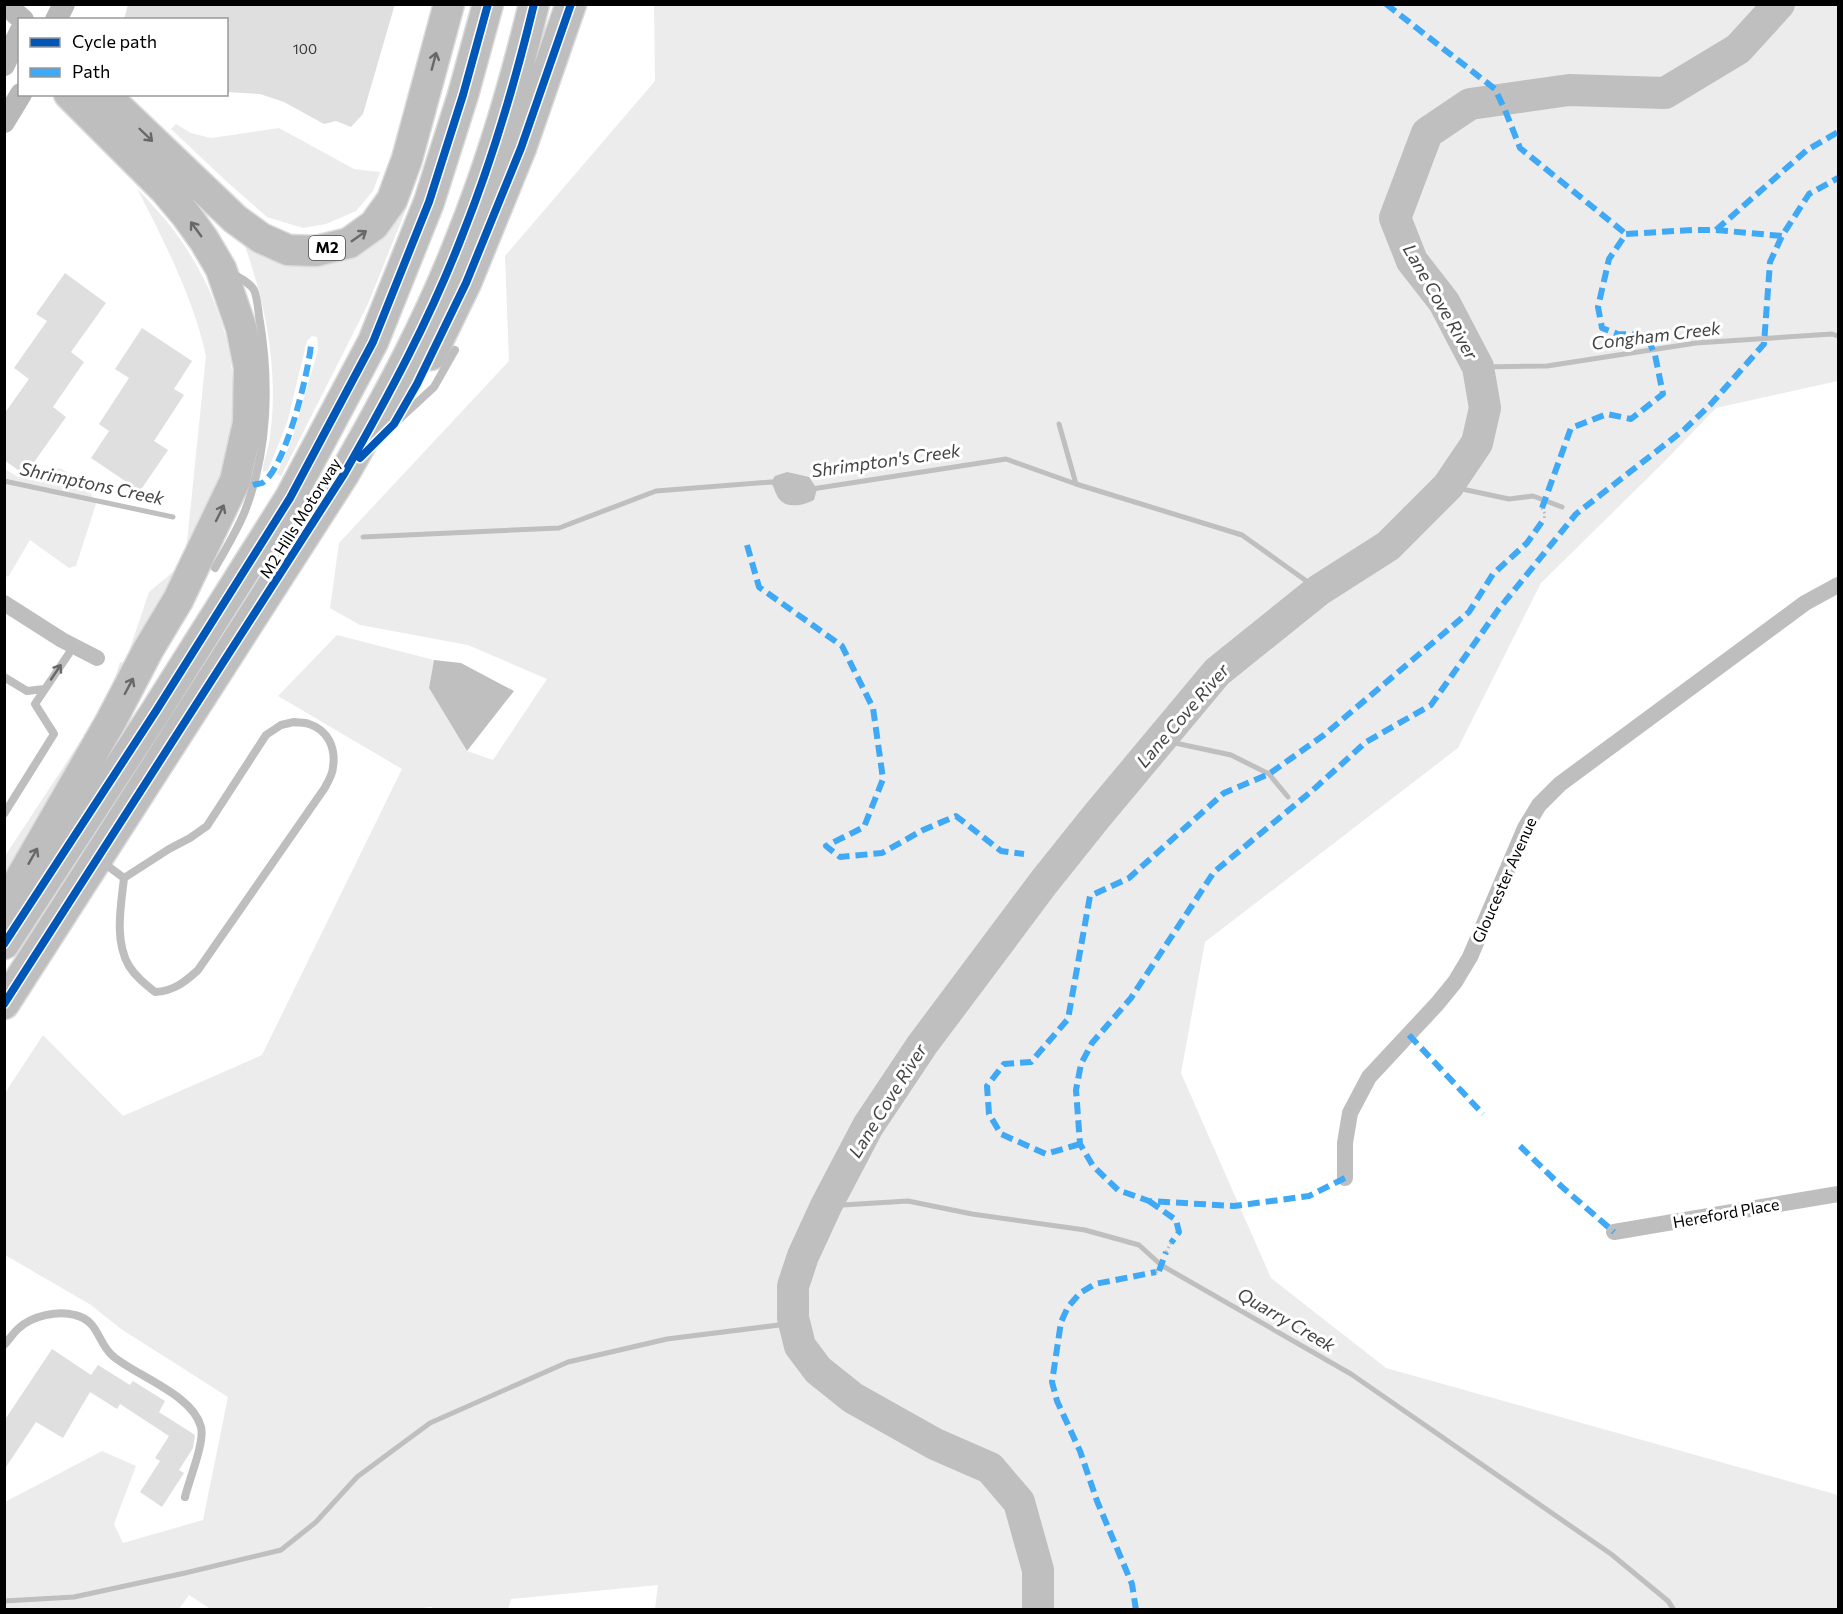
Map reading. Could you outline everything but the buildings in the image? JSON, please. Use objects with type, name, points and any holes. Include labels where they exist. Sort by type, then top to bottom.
[{"type":"highway","name":"M2","points":[[106,96],[235,219],[261,238],[288,250],[316,251],[349,243],[374,225],[392,200],[407,159],[449,4]]},
{"type":"highway","name":"M2 Hills Motorway","points":[[4,944],[156,711],[290,498],[373,342],[429,202],[463,95],[488,4]]},
{"type":"highway","name":"M2 Hills Motorway","points":[[4,1004],[345,474],[383,406],[419,335],[462,238],[488,168],[534,4]]},
{"type":"highway","points":[[345,474],[393,424],[417,384],[466,283],[521,148],[571,4]]},
{"type":"highway","points":[[4,907],[178,600],[235,481],[248,423],[249,367],[241,327],[221,269],[204,240],[165,190],[71,96]]},
{"type":"main road","points":[[5,4],[22,18]]},
{"type":"main road","points":[[25,18],[35,4]]},
{"type":"main road","points":[[57,18],[64,4]]},
{"type":"main road","points":[[4,122],[20,96]]},
{"type":"street","name":"Gloucester Avenue","points":[[1345,1178],[1345,1143],[1350,1113],[1369,1077],[1455,982],[1470,957],[1525,828],[1539,805],[1560,784],[1805,603],[1839,585]]},
{"type":"street","points":[[5,605],[97,658]]},
{"type":"street","name":"Hereford Place","points":[[1614,1232],[1839,1194]]},
{"type":"lane","points":[[215,568],[245,511],[253,485],[265,421],[267,375],[254,290],[247,282],[221,269]]},
{"type":"lane","points":[[393,424],[434,387],[455,350]]},
{"type":"lane","points":[[4,814],[54,734],[35,704],[74,646]]},
{"type":"lane","points":[[4,677],[27,691],[44,689]]},
{"type":"lane","points":[[294,722],[309,724],[321,730],[330,740],[334,751],[333,769],[324,789],[198,970],[183,984],[155,992],[139,979],[128,964],[122,945],[120,920],[124,878],[207,826],[266,735],[281,725],[294,722]]},
{"type":"lane","points":[[98,859],[124,878]]},
{"type":"lane","points":[[4,1346],[19,1327],[32,1319],[53,1314],[74,1315],[90,1322],[111,1355],[164,1388],[196,1415],[201,1427],[201,1447],[185,1497]]},
{"type":"path","points":[[1542,508],[1545,514],[1544,519]]},
{"type":"path","points":[[1166,1252],[1171,1243]]},
{"type":"shaded area","points":[[654,5],[1838,5],[1838,381],[1716,408],[1541,583],[1458,748],[1205,942],[1181,1073],[1271,1278],[1386,1368],[1838,1495],[1838,1609],[655,1609],[658,1585],[511,1599],[508,1610],[433,1610],[432,1607],[405,1610],[212,1610],[189,1595],[179,1609],[5,1609],[5,1502],[102,1451],[136,1466],[114,1524],[123,1543],[203,1520],[228,1397],[121,1329],[91,1305],[5,1255],[5,1093],[43,1035],[123,1116],[262,1055],[402,769],[278,696],[337,635],[434,660],[429,688],[467,751],[493,760],[547,679],[468,645],[360,625],[330,608],[339,543],[509,361],[505,256],[655,81]]},
{"type":"shaded area","points":[[176,124],[191,133],[211,138],[279,128],[354,169],[380,172],[373,191],[356,211],[326,224],[303,228],[267,217],[171,129]]},
{"type":"shaded area","points":[[137,188],[187,249],[216,306],[229,351],[233,395],[230,438],[221,480],[207,520],[189,560],[5,887],[5,856],[108,699],[120,662],[125,663],[149,592],[185,562],[206,356],[186,291]]},
{"type":"shaded area","points":[[404,206],[407,207],[368,304],[281,476],[277,474],[292,439],[318,350],[317,337],[312,336],[307,341],[287,423],[268,470],[263,472],[272,412],[272,363],[265,315],[245,246],[268,255],[292,260]]},
{"type":"shaded area","points":[[60,468],[86,484],[96,504],[76,566],[69,568],[30,540],[8,577],[4,574],[5,469],[18,477]]},
{"type":"shaded area","points":[[787,472],[809,477],[817,489],[814,500],[801,505],[788,505],[780,500],[771,482],[775,476]]},
{"type":"shaded area","points":[[434,660],[461,663],[514,691],[467,751],[429,688]]},
{"type":"waterway","name":"Lane Cove River","points":[[1038,1610],[1038,1570],[1019,1502],[990,1468],[935,1444],[853,1398],[818,1370],[800,1346],[793,1318],[793,1286],[803,1256],[826,1206],[868,1126],[922,1045],[1044,882],[1217,672],[1319,590],[1388,546],[1448,486],[1477,443],[1485,408],[1478,367],[1444,302],[1412,261],[1395,218],[1427,133],[1470,104],[1569,90],[1665,93],[1738,49],[1779,4]]},
{"type":"waterway","name":"Congham Creek","points":[[1478,367],[1547,366],[1696,343],[1832,334],[1838,336]]},
{"type":"waterway","points":[[1059,424],[1076,484]]},
{"type":"waterway","name":"Shrimpton's Creek","points":[[812,489],[1006,459],[1076,484],[1242,535],[1319,590]]},
{"type":"waterway","name":"Shrimptons Creek","points":[[4,481],[173,517]]},
{"type":"waterway","name":"Shrimpton's Creek","points":[[363,537],[559,528],[656,491],[776,483]]},
{"type":"waterway","points":[[1448,486],[1509,499],[1533,496],[1562,507]]},
{"type":"waterway","points":[[1161,740],[1231,755],[1269,774],[1288,797]]},
{"type":"waterway","name":"Quarry Creek","points":[[826,1206],[908,1201],[972,1214],[1085,1230],[1139,1245],[1161,1265],[1351,1374],[1611,1554],[1668,1601],[1674,1610]]},
{"type":"waterway","points":[[4,1601],[74,1597],[281,1550],[316,1522],[357,1477],[430,1423],[568,1362],[667,1339],[795,1323]]},
{"type":"marked path","points":[[1386,4],[1495,89],[1520,148],[1626,234]]},
{"type":"marked path","points":[[1542,508],[1571,428],[1607,414],[1631,419],[1663,394],[1655,355],[1647,337],[1618,334],[1602,328],[1598,307],[1609,259],[1626,234],[1716,230],[1807,150],[1838,132]]},
{"type":"marked path","points":[[1345,1178],[1309,1196],[1234,1206],[1149,1201],[1118,1190],[1093,1166],[1080,1144],[1076,1090],[1081,1064],[1092,1043],[1131,998],[1214,872],[1313,790],[1366,742],[1431,705],[1498,610],[1576,514],[1685,429],[1711,404],[1764,344],[1770,262],[1782,236],[1809,194],[1838,178]]},
{"type":"marked path","points":[[1716,230],[1782,236]]},
{"type":"marked path","points":[[253,485],[262,483],[271,474],[279,460],[301,396],[311,344]]},
{"type":"marked path","points":[[1080,1144],[1046,1154],[1001,1134],[989,1114],[987,1086],[1004,1064],[1031,1062],[1068,1019],[1090,896],[1129,878],[1224,793],[1269,774],[1324,735],[1469,612],[1493,574],[1527,543],[1544,519]]},
{"type":"marked path","points":[[747,545],[759,587],[842,646],[873,708],[883,779],[864,827],[826,846],[840,857],[882,853],[923,830],[956,816],[1001,851],[1024,854]]},
{"type":"marked path","points":[[1409,1035],[1483,1114]]},
{"type":"marked path","points":[[1520,1146],[1561,1186],[1614,1232]]},
{"type":"marked path","points":[[1149,1201],[1176,1220],[1179,1232],[1171,1243]]},
{"type":"marked path","points":[[1159,1271],[1166,1252]]},
{"type":"marked path","points":[[1136,1610],[1132,1584],[1097,1501],[1080,1451],[1057,1401],[1052,1382],[1061,1322],[1068,1307],[1080,1293],[1095,1284],[1156,1272]]},
{"type":"cycle path","points":[[4,944],[156,711],[290,498],[373,342],[429,202],[463,95],[488,4]]},
{"type":"cycle path","points":[[4,1004],[344,474],[392,387],[450,267],[473,208],[502,122],[534,4]]},
{"type":"cycle path","points":[[360,458],[394,424],[417,384],[466,283],[521,148],[571,4]]}]
